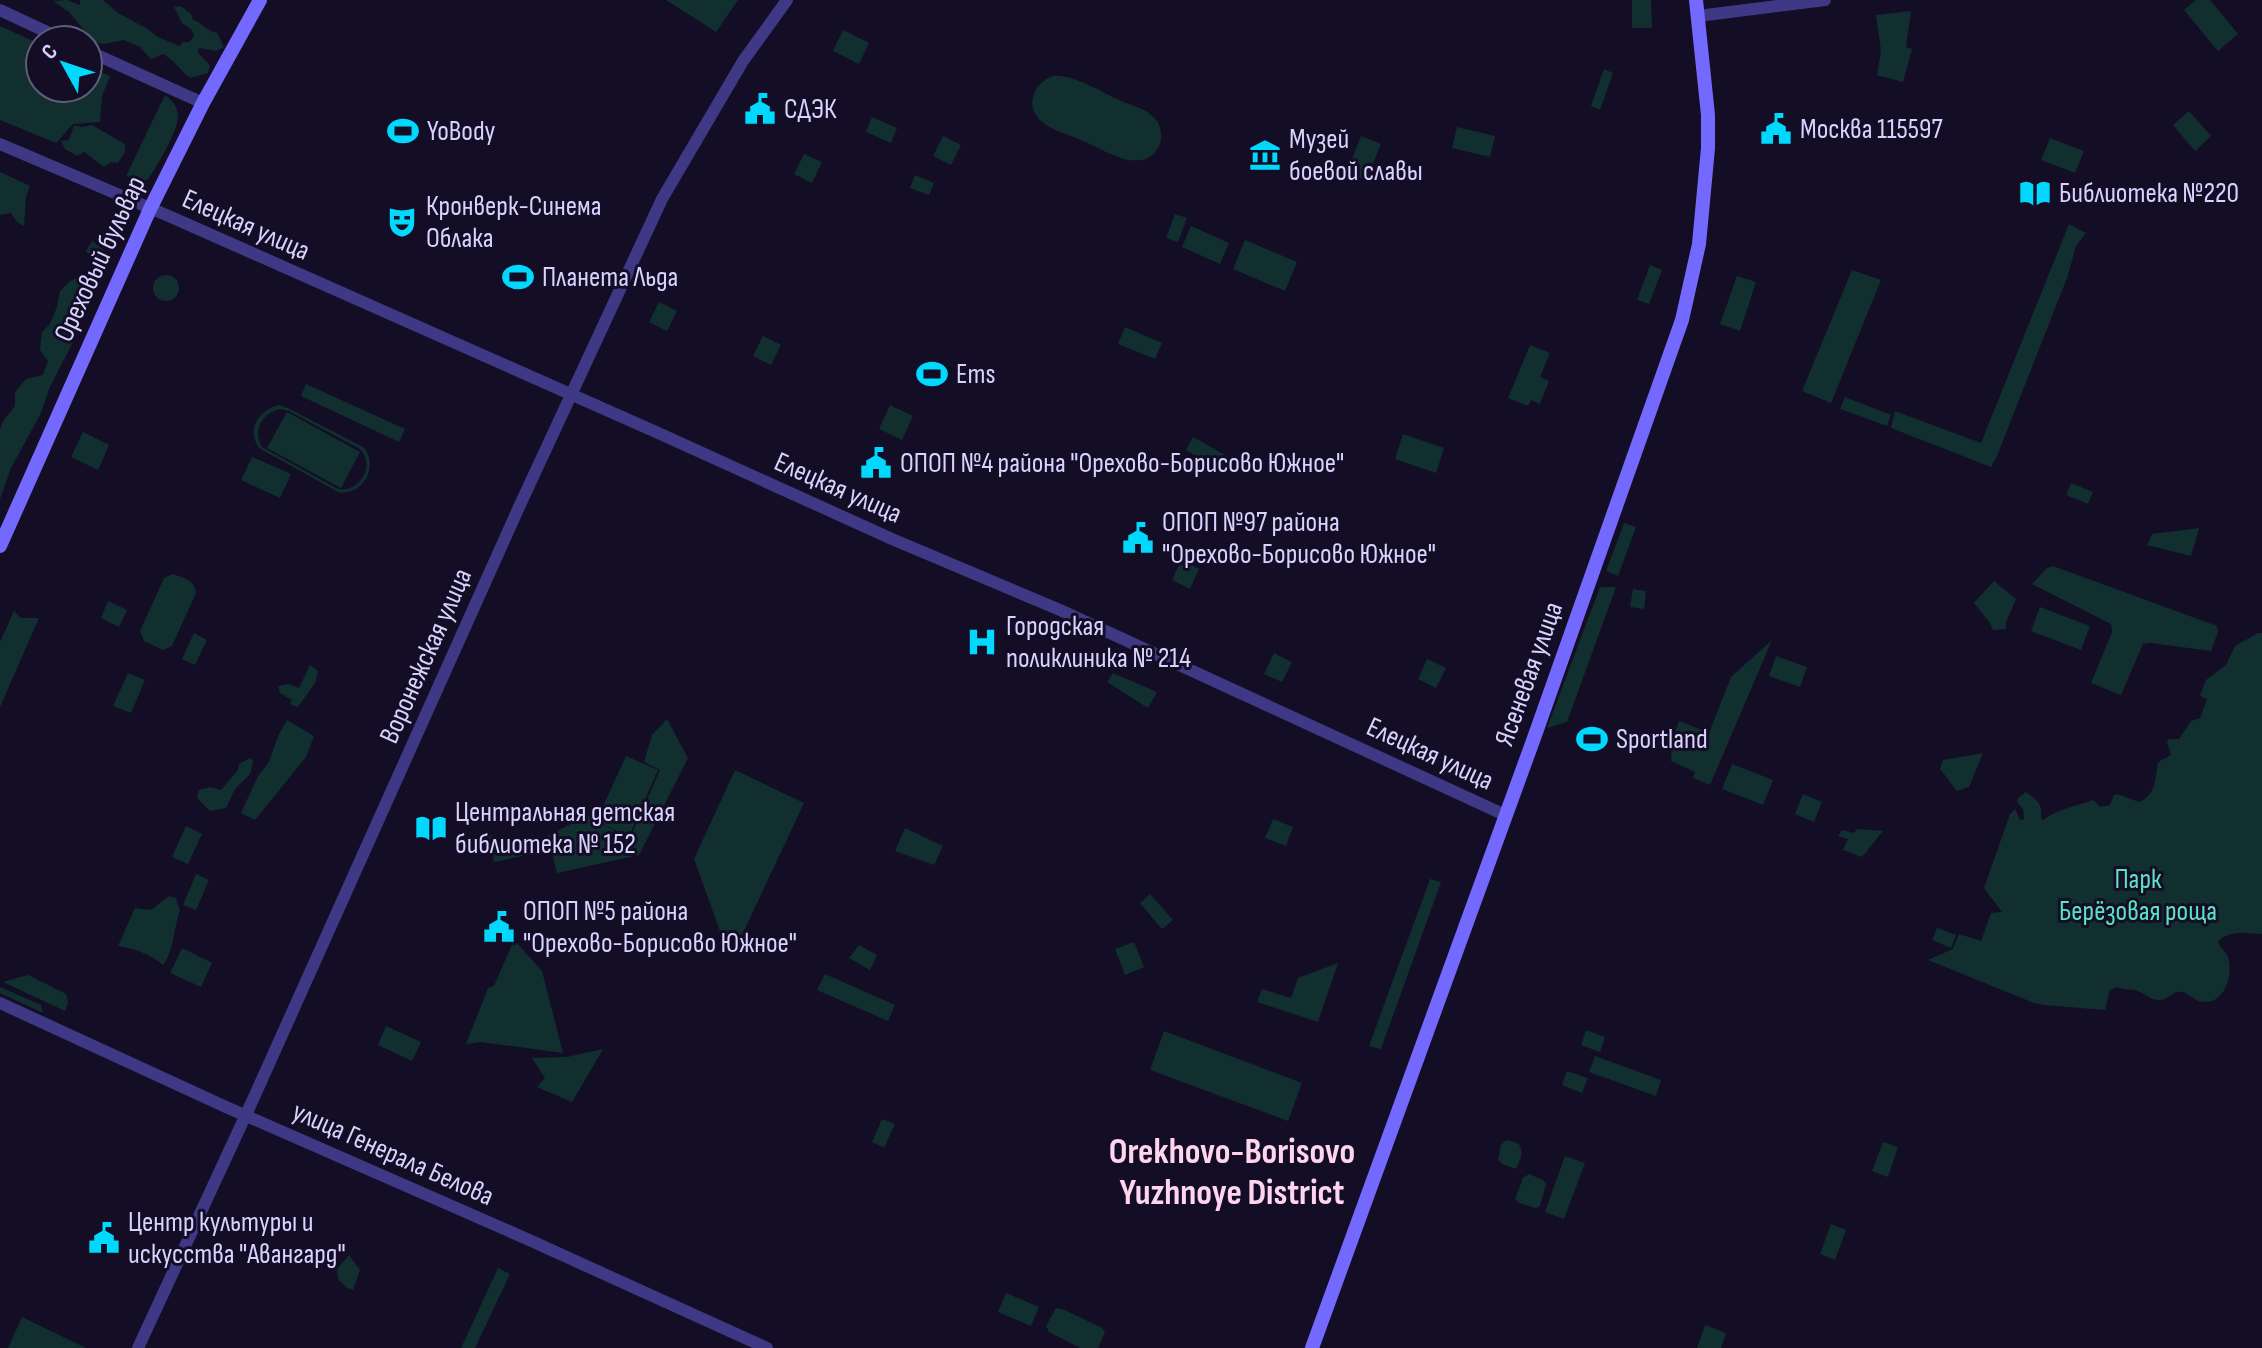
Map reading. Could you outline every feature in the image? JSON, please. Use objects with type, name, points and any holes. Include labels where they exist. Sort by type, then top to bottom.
[{"type":"main road","name":"Ореховый бульвар","points":[[0,546],[150,209],[203,103],[260,0]]},
{"type":"main road","name":"Ясеневая улица","points":[[1312,1348],[1682,320],[1699,244],[1708,148],[1708,115],[1696,0]]},
{"type":"street","name":"Воронежская улица","points":[[138,1348],[570,394],[662,199],[743,61],[787,0]]},
{"type":"street","points":[[1698,16],[1825,0]]},
{"type":"street","points":[[0,10],[30,24]]},
{"type":"street","points":[[104,58],[203,103]]},
{"type":"street","name":"Елецкая улица","points":[[0,144],[892,539],[1060,610],[1505,815]]},
{"type":"street","name":"улица Генерала Белова","points":[[0,1003],[767,1348]]},
{"type":"green space","points":[[67,0],[80,5],[80,0],[103,0],[118,13],[179,46],[194,36],[192,30],[182,23],[174,7],[181,6],[193,20],[217,33],[224,47],[216,51],[199,48],[198,53],[210,65],[208,73],[190,78],[163,54],[151,59],[140,47],[124,40],[104,44],[104,24],[79,24],[53,1]]},
{"type":"green space","points":[[666,0],[738,0],[716,32]]},
{"type":"green space","points":[[1632,0],[1651,0],[1652,28],[1632,28]]},
{"type":"green space","points":[[2196,0],[2210,0],[2238,34],[2218,51],[2184,10]]},
{"type":"green space","points":[[1911,11],[1906,47],[1912,49],[1903,82],[1877,75],[1881,51],[1876,15]]},
{"type":"green space","points":[[0,26],[24,37],[24,104],[101,104],[100,122],[73,124],[56,143],[0,120]]},
{"type":"green space","points":[[843,30],[869,43],[859,64],[833,51]]},
{"type":"green space","points":[[1604,69],[1613,73],[1600,110],[1591,106]]},
{"type":"green space","points":[[104,73],[110,76],[104,91]]},
{"type":"green space","points":[[1053,76],[1079,81],[1147,112],[1160,126],[1161,138],[1157,149],[1149,158],[1120,158],[1044,124],[1035,114],[1032,101],[1041,83]]},
{"type":"green space","points":[[165,95],[176,107],[177,122],[156,166],[148,179],[142,182],[126,176]]},
{"type":"green space","points":[[2189,111],[2211,136],[2195,151],[2173,125]]},
{"type":"green space","points":[[872,117],[897,128],[891,143],[866,132]]},
{"type":"green space","points":[[74,125],[92,125],[125,144],[125,152],[118,163],[111,162],[104,167],[84,152],[77,156],[65,149],[61,141],[69,140]]},
{"type":"green space","points":[[1457,127],[1495,136],[1490,157],[1452,148]]},
{"type":"green space","points":[[943,136],[961,145],[951,165],[933,156]]},
{"type":"green space","points":[[1361,136],[1381,144],[1366,180],[1347,172]]},
{"type":"green space","points":[[2050,138],[2084,151],[2075,173],[2041,160]]},
{"type":"green space","points":[[804,154],[822,162],[812,183],[794,174]]},
{"type":"green space","points":[[0,172],[30,186],[24,226],[11,213],[0,215]]},
{"type":"green space","points":[[915,175],[934,183],[929,195],[910,188]]},
{"type":"green space","points":[[1175,214],[1187,218],[1178,242],[1166,238]]},
{"type":"green space","points":[[2069,224],[2086,233],[2076,246],[2067,278],[1991,467],[1891,428],[1895,411],[1981,443]]},
{"type":"green space","points":[[1191,226],[1229,243],[1220,264],[1182,247]]},
{"type":"green space","points":[[1245,240],[1297,262],[1285,291],[1233,269]]},
{"type":"green space","points":[[92,241],[108,257],[74,340],[49,389],[41,413],[11,468],[0,499],[0,429],[15,406],[15,392],[26,379],[43,375],[48,361],[40,350],[42,332],[50,324],[60,291],[70,281],[89,273],[94,262],[86,251]]},
{"type":"green space","points":[[1650,265],[1662,270],[1649,304],[1637,300]]},
{"type":"green space","points":[[1852,270],[1881,280],[1831,403],[1802,391]]},
{"type":"green space","points":[[166,275],[175,279],[179,288],[175,297],[166,301],[157,297],[153,288],[157,279]]},
{"type":"green space","points":[[1737,276],[1756,282],[1740,331],[1720,324]]},
{"type":"green space","points":[[659,302],[677,311],[667,331],[649,322]]},
{"type":"green space","points":[[1125,327],[1162,343],[1155,359],[1118,344]]},
{"type":"green space","points":[[763,336],[781,345],[771,365],[753,356]]},
{"type":"green space","points":[[1530,345],[1550,353],[1540,377],[1549,381],[1540,404],[1531,400],[1528,406],[1508,398]]},
{"type":"green space","points":[[306,384],[405,429],[399,442],[301,396]]},
{"type":"green space","points":[[1845,397],[1891,415],[1887,426],[1840,409]]},
{"type":"green space","points":[[279,405],[288,408],[363,447],[370,462],[361,485],[355,490],[338,492],[259,448],[254,427],[260,416]],"holes":[[[274,411],[289,411],[360,449],[365,455],[366,470],[359,482],[353,487],[338,489],[262,447],[258,434],[260,423]]]},
{"type":"green space","points":[[890,405],[913,416],[902,440],[879,429]]},
{"type":"green space","points":[[287,412],[360,452],[341,488],[267,448]]},
{"type":"green space","points":[[83,432],[109,445],[98,470],[71,457]]},
{"type":"green space","points":[[1403,434],[1444,448],[1436,473],[1395,459]]},
{"type":"green space","points":[[1193,437],[1225,455],[1217,468],[1186,450]]},
{"type":"green space","points":[[252,457],[291,474],[280,498],[241,480]]},
{"type":"green space","points":[[2071,483],[2093,492],[2088,504],[2066,495]]},
{"type":"green space","points":[[1624,523],[1636,527],[1618,576],[1606,571]]},
{"type":"green space","points":[[2199,528],[2191,556],[2147,545],[2152,534]]},
{"type":"green space","points":[[1181,560],[1199,569],[1190,589],[1172,580]]},
{"type":"green space","points":[[2053,566],[2217,626],[2211,651],[2143,644],[2121,695],[2091,683],[2112,632],[2111,624],[2032,584]]},
{"type":"green space","points":[[173,574],[191,582],[196,593],[172,646],[163,650],[144,641],[140,631],[164,578]]},
{"type":"green space","points":[[1994,581],[2016,599],[2006,629],[1993,630],[1974,603],[1972,605]]},
{"type":"green space","points":[[1600,587],[1616,587],[1567,722],[1547,728]]},
{"type":"green space","points":[[1633,589],[1646,591],[1644,609],[1630,607]]},
{"type":"green space","points":[[108,601],[127,610],[119,627],[101,618]]},
{"type":"green space","points":[[2040,607],[2090,626],[2081,650],[2031,631]]},
{"type":"green space","points":[[14,611],[21,618],[39,618],[0,707],[0,642]]},
{"type":"green space","points":[[194,633],[207,640],[195,665],[182,659]]},
{"type":"green space","name":"Парк Берёзовая роща","points":[[2262,633],[2262,934],[2227,935],[2218,942],[2227,955],[2229,965],[2228,982],[2220,995],[2207,1002],[2178,992],[2159,1000],[2135,990],[2117,987],[2110,990],[2105,1010],[2044,1005],[1928,960],[1953,949],[1959,934],[1981,941],[1991,913],[2002,912],[1984,888],[2010,814],[2015,809],[2020,820],[2024,819],[2018,798],[2026,792],[2033,797],[2040,806],[2043,820],[2061,810],[2093,800],[2100,807],[2110,805],[2117,794],[2139,802],[2145,799],[2154,786],[2158,762],[2171,755],[2169,739],[2179,739],[2191,721],[2200,718],[2207,699],[2200,696],[2206,680],[2226,665],[2235,646]]},
{"type":"green space","points":[[1772,640],[1710,785],[1693,778],[1695,772],[1671,761],[1672,741],[1679,721],[1709,733],[1731,677]]},
{"type":"green space","points":[[1274,653],[1292,662],[1282,682],[1264,674]]},
{"type":"green space","points":[[1776,656],[1807,667],[1800,687],[1769,676]]},
{"type":"green space","points":[[1427,659],[1446,668],[1436,688],[1418,679]]},
{"type":"green space","points":[[310,665],[318,671],[315,683],[298,707],[290,704],[292,700],[280,693],[278,686],[289,684],[299,688]]},
{"type":"green space","points":[[128,673],[145,680],[131,713],[113,706]]},
{"type":"green space","points":[[1113,673],[1157,692],[1148,708],[1107,682]]},
{"type":"green space","points":[[667,719],[688,758],[639,855],[557,873],[551,850],[494,862],[486,833],[523,849],[588,815],[596,822],[626,756],[658,770],[629,836],[597,822],[630,838],[660,770],[644,762],[652,735]]},
{"type":"green space","points":[[287,720],[314,736],[306,757],[255,820],[241,813],[258,776],[269,762]]},
{"type":"green space","points":[[1983,753],[1969,787],[1957,791],[1940,769],[1943,760]]},
{"type":"green space","points":[[250,758],[253,761],[250,774],[235,789],[226,808],[210,811],[197,798],[199,790],[210,787],[221,790],[238,770],[239,764]]},
{"type":"green space","points":[[1732,764],[1773,780],[1763,805],[1722,789]]},
{"type":"green space","points":[[735,770],[804,803],[742,935],[720,931],[694,859]]},
{"type":"green space","points":[[1803,794],[1822,802],[1814,822],[1795,814]]},
{"type":"green space","points":[[1273,819],[1293,827],[1286,846],[1265,838]]},
{"type":"green space","points":[[186,826],[202,834],[188,864],[172,857]]},
{"type":"green space","points":[[905,828],[943,846],[934,865],[895,851]]},
{"type":"green space","points":[[1857,829],[1883,831],[1862,857],[1843,850],[1848,839],[1838,836],[1842,830],[1854,833]]},
{"type":"green space","points":[[196,874],[209,880],[196,910],[183,905]]},
{"type":"green space","points":[[1430,879],[1441,882],[1381,1049],[1369,1046]]},
{"type":"green space","points":[[1150,894],[1173,920],[1162,929],[1140,903]]},
{"type":"green space","points":[[169,896],[176,898],[180,911],[170,952],[163,965],[142,952],[118,946],[135,908],[151,910]]},
{"type":"green space","points":[[1937,928],[1956,935],[1951,948],[1932,940]]},
{"type":"green space","points":[[514,940],[542,971],[563,1053],[481,1042],[466,1044],[488,988],[494,986]]},
{"type":"green space","points":[[1134,942],[1144,967],[1125,975],[1115,949]]},
{"type":"green space","points":[[859,945],[877,955],[870,970],[849,958]]},
{"type":"green space","points":[[182,948],[212,963],[201,987],[170,973]]},
{"type":"green space","points":[[1338,963],[1318,1022],[1257,1002],[1262,989],[1291,998],[1298,978]]},
{"type":"green space","points":[[825,974],[895,1005],[888,1021],[817,990]]},
{"type":"green space","points":[[28,975],[66,994],[68,1003],[65,1011],[3,982]]},
{"type":"green space","points":[[0,987],[41,1005],[43,1013],[0,993]]},
{"type":"green space","points":[[386,1026],[421,1042],[412,1061],[378,1045]]},
{"type":"green space","points":[[1586,1030],[1605,1037],[1600,1052],[1581,1045]]},
{"type":"green space","points":[[1164,1031],[1302,1083],[1288,1121],[1150,1070]]},
{"type":"green space","points":[[603,1049],[572,1102],[537,1087],[545,1078],[532,1058],[567,1057]]},
{"type":"green space","points":[[1595,1056],[1661,1080],[1656,1096],[1589,1072]]},
{"type":"green space","points":[[1567,1071],[1588,1078],[1582,1093],[1562,1085]]},
{"type":"green space","points":[[882,1119],[895,1124],[884,1148],[872,1142]]},
{"type":"green space","points":[[1506,1140],[1518,1143],[1521,1149],[1516,1169],[1502,1164],[1498,1159],[1501,1145]]},
{"type":"green space","points":[[1883,1142],[1898,1147],[1888,1177],[1872,1171]]},
{"type":"green space","points":[[1565,1156],[1585,1163],[1564,1219],[1545,1212]]},
{"type":"green space","points":[[1529,1174],[1546,1184],[1540,1206],[1536,1208],[1515,1199],[1523,1178]]},
{"type":"green space","points":[[1831,1224],[1846,1230],[1835,1260],[1820,1254]]},
{"type":"green space","points":[[349,1255],[360,1270],[353,1290],[338,1279],[337,1269]]},
{"type":"green space","points":[[498,1268],[510,1274],[475,1348],[461,1348]]},
{"type":"green space","points":[[1006,1293],[1039,1307],[1031,1326],[998,1312]]},
{"type":"green space","points":[[1056,1308],[1102,1328],[1105,1332],[1098,1348],[1080,1348],[1049,1332],[1046,1326]]},
{"type":"green space","points":[[22,1317],[86,1348],[8,1348]]},
{"type":"green space","points":[[1705,1325],[1726,1333],[1721,1348],[1697,1348]]},
{"type":"place","name":"СДЭК","points":[[760,109]]},
{"type":"place","name":"Москва 115597","points":[[1776,129]]},
{"type":"place","name":"YoBody","points":[[403,131]]},
{"type":"place","name":"Музей боевой славы","points":[[1265,155]]},
{"type":"place","name":"Библиотека №220","points":[[2035,193]]},
{"type":"place","name":"Кронверк-Синема Облака","points":[[402,222]]},
{"type":"place","name":"Планета Льда","points":[[518,277]]},
{"type":"place","name":"Ems","points":[[932,374]]},
{"type":"place","name":"ОПОП №4 района \"Орехово-Борисово Южное\"","points":[[876,463]]},
{"type":"place","name":"ОПОП №97 района \"Орехово-Борисово Южное\"","points":[[1138,538]]},
{"type":"place","name":"Городская поликлиника № 214","points":[[982,642]]},
{"type":"place","name":"Sportland","points":[[1592,739]]},
{"type":"place","name":"Центральная детская библиотека № 152","points":[[431,828]]},
{"type":"place","name":"ОПОП №5 района \"Орехово-Борисово Южное\"","points":[[499,927]]},
{"type":"place","name":"Центр культуры и искусства \"Авангард\"","points":[[104,1238]]},
{"type":"district","name":"Orekhovo-Borisovo Yuzhnoye District","points":[[1232,1172]]}]
